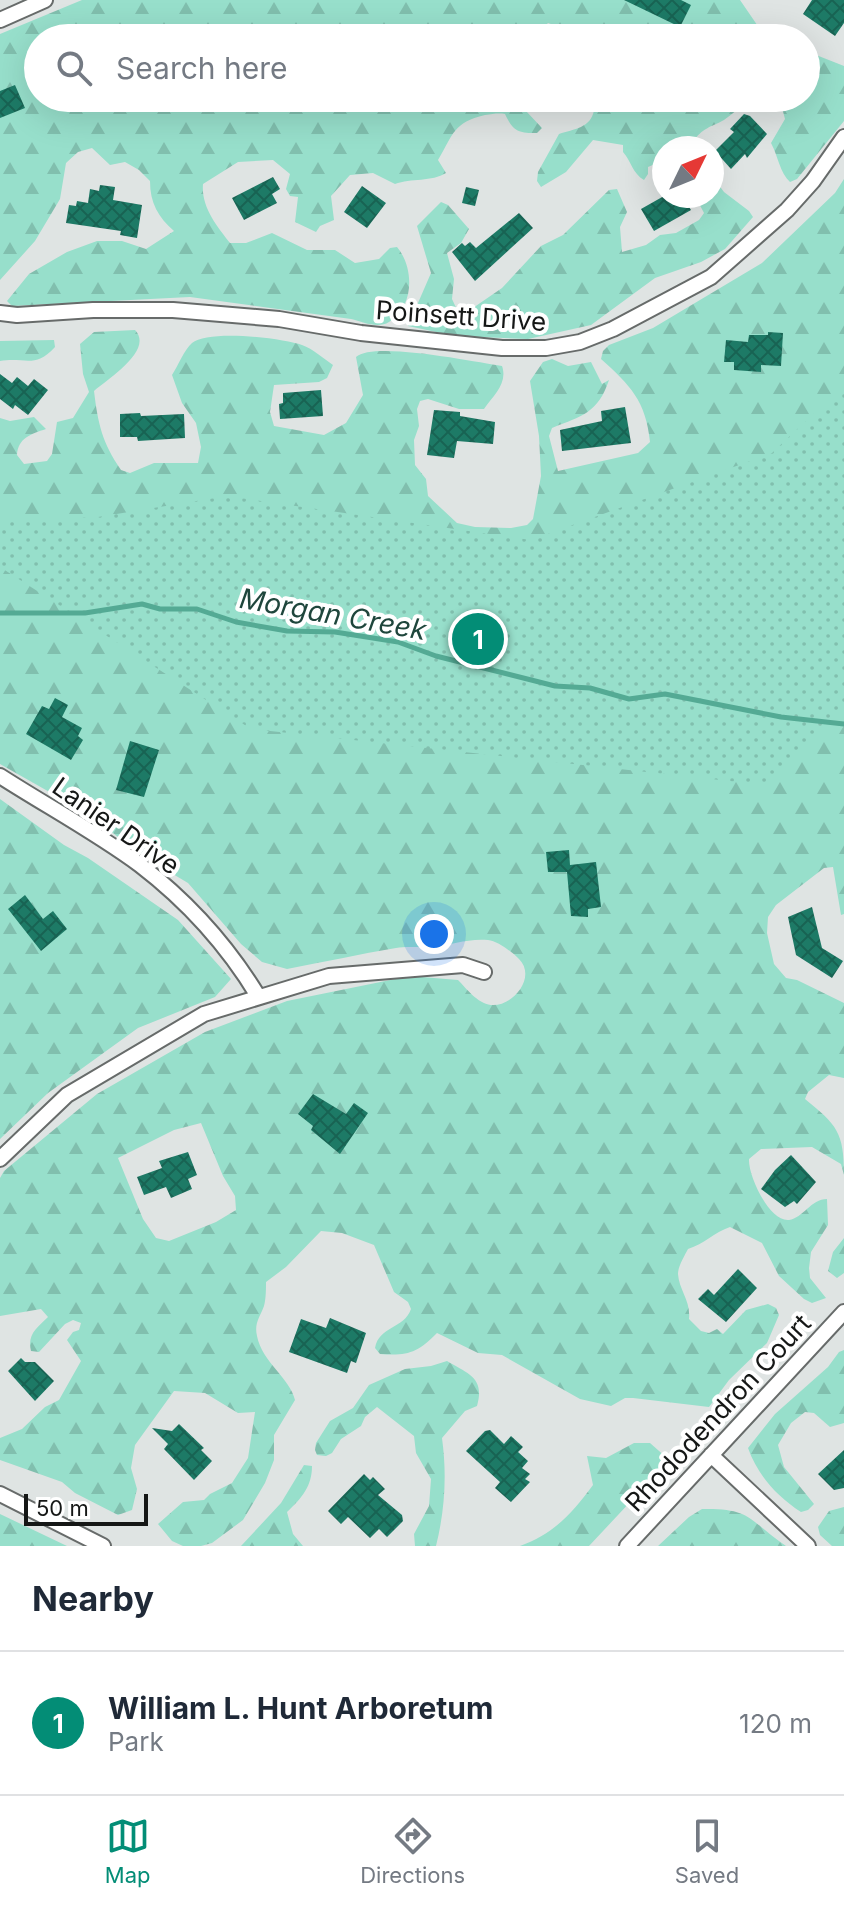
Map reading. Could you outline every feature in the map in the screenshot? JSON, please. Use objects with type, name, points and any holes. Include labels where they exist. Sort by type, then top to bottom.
[{"type":"street","points":[[0,20],[45,0]]},
{"type":"street","name":"Poinsett Drive","points":[[0,313],[173,310],[279,319],[361,333],[502,348],[546,348],[580,342],[613,329],[711,277],[787,210],[813,181],[844,137]]},
{"type":"street","name":"Lanier Drive","points":[[0,776],[139,865],[203,921],[238,962],[258,996]]},
{"type":"street","points":[[0,1159],[67,1095],[204,1014],[329,976],[463,965],[484,972]]},
{"type":"street","name":"Rhododendron Court","points":[[627,1546],[844,1312]]},
{"type":"street","points":[[711,1455],[808,1546]]},
{"type":"street","points":[[0,1494],[103,1546]]},
{"type":"green space","points":[[82,0],[740,0],[756,24],[548,23],[24,24]]},
{"type":"green space","points":[[24,24],[24,112],[527,112],[542,128],[537,133],[521,131],[511,124],[505,114],[485,115],[466,122],[451,136],[438,160],[446,173],[440,176],[395,184],[373,173],[350,175],[331,196],[334,220],[320,226],[316,232],[295,222],[298,197],[290,196],[286,189],[290,174],[273,160],[238,162],[203,184],[207,208],[230,243],[246,243],[272,233],[307,250],[335,250],[355,263],[379,259],[390,248],[397,247],[407,265],[409,286],[404,306],[398,315],[385,324],[190,297],[12,306],[7,301],[29,274],[67,252],[97,241],[122,241],[146,249],[174,231],[156,209],[150,181],[125,162],[110,165],[92,148],[78,152],[66,163],[60,199],[35,241],[0,280],[0,34]]},
{"type":"green space","points":[[820,57],[844,66],[844,121],[797,179],[790,182],[771,143],[785,119],[783,112],[820,112]]},
{"type":"green space","points":[[593,112],[734,112],[698,136],[652,136],[652,165],[648,167],[644,180],[623,152],[623,145],[593,140],[566,172],[541,187],[537,181],[538,172],[559,134],[589,121]]},
{"type":"green space","points":[[844,179],[844,914],[841,915],[833,867],[824,868],[776,905],[768,917],[767,933],[774,964],[786,978],[797,980],[844,1003],[844,1078],[829,1075],[808,1092],[805,1099],[825,1116],[836,1131],[842,1149],[844,1175],[841,1164],[812,1147],[761,1149],[749,1159],[761,1196],[781,1219],[794,1219],[816,1202],[827,1199],[828,1225],[811,1252],[809,1268],[810,1278],[826,1298],[812,1303],[804,1299],[779,1276],[762,1243],[730,1227],[725,1229],[688,1249],[680,1264],[678,1274],[689,1319],[701,1331],[709,1333],[717,1329],[723,1334],[746,1310],[768,1304],[776,1308],[779,1315],[767,1343],[729,1380],[709,1407],[633,1398],[625,1398],[611,1406],[580,1399],[502,1355],[478,1353],[437,1333],[412,1352],[380,1354],[375,1348],[377,1341],[408,1316],[411,1309],[408,1302],[394,1292],[374,1245],[342,1233],[321,1231],[286,1267],[266,1282],[265,1303],[257,1324],[257,1336],[264,1354],[288,1384],[295,1400],[274,1435],[274,1460],[265,1483],[243,1520],[212,1543],[183,1546],[172,1541],[158,1524],[183,1502],[204,1500],[232,1483],[248,1458],[255,1412],[238,1413],[205,1393],[174,1391],[135,1445],[131,1468],[137,1489],[132,1510],[118,1515],[75,1493],[62,1482],[0,1460],[0,1438],[22,1429],[45,1407],[59,1400],[81,1361],[67,1340],[79,1330],[81,1323],[73,1320],[65,1324],[39,1352],[31,1351],[30,1340],[48,1317],[41,1309],[0,1316],[0,1178],[4,1171],[97,1094],[205,1032],[287,1001],[410,976],[458,980],[481,1002],[499,1004],[520,990],[525,974],[524,966],[509,950],[492,941],[481,940],[433,947],[396,948],[287,969],[262,962],[241,944],[188,883],[141,855],[90,815],[0,764],[0,418],[10,421],[34,417],[46,429],[23,441],[17,455],[24,464],[47,461],[52,454],[57,422],[73,418],[89,392],[83,374],[80,344],[94,332],[135,330],[139,338],[134,355],[94,391],[105,441],[121,470],[130,473],[154,463],[198,463],[201,447],[196,423],[182,403],[172,375],[189,346],[201,339],[246,336],[292,342],[310,349],[333,365],[327,378],[319,382],[274,385],[270,412],[274,426],[324,435],[346,423],[363,395],[356,357],[366,353],[403,352],[502,366],[502,383],[484,409],[459,409],[428,399],[420,401],[417,409],[419,426],[414,440],[415,465],[426,479],[428,496],[457,523],[475,527],[527,525],[533,519],[541,476],[539,436],[530,381],[543,362],[552,359],[568,366],[591,362],[602,384],[609,380],[594,407],[552,428],[549,436],[558,471],[638,453],[650,442],[645,415],[628,386],[601,359],[603,351],[609,345],[653,328],[762,263],[835,193]],"holes":[[[201,1123],[223,1176],[235,1196],[236,1210],[216,1222],[169,1241],[156,1238],[143,1219],[118,1158],[174,1130]]]},
{"type":"green space","points":[[617,189],[627,212],[620,227],[622,252],[646,245],[660,235],[676,233],[699,220],[704,213],[701,208],[724,208],[724,192],[753,217],[725,249],[701,262],[655,278],[591,325],[528,339],[455,336],[408,326],[431,273],[417,226],[441,202],[448,205],[469,229],[461,243],[447,253],[454,279],[452,299],[459,314],[502,288],[541,246],[563,235],[609,190]]},
{"type":"green space","points":[[54,340],[55,347],[42,358],[0,361],[0,341]]},
{"type":"green space","points":[[844,385],[844,711],[767,785],[251,729],[0,567],[0,521],[98,517],[227,496],[531,540],[772,453]]},
{"type":"green space","points":[[0,799],[178,920],[231,979],[215,997],[138,1028],[48,1093],[0,1139]]},
{"type":"green space","points":[[844,1238],[844,1273],[837,1278],[828,1271],[833,1252]]},
{"type":"green space","points":[[844,1350],[844,1423],[830,1427],[814,1413],[805,1412],[791,1423],[778,1445],[784,1467],[814,1504],[801,1512],[769,1484],[748,1448],[775,1414]]},
{"type":"green space","points":[[447,1361],[473,1378],[479,1389],[479,1397],[477,1406],[465,1411],[442,1438],[444,1492],[436,1546],[415,1546],[414,1534],[429,1506],[431,1479],[416,1453],[414,1436],[377,1407],[365,1417],[361,1426],[341,1439],[332,1453],[317,1455],[316,1443],[330,1421],[353,1408],[369,1385],[405,1369]]},
{"type":"green space","points":[[634,1443],[650,1443],[667,1458],[662,1468],[589,1546],[520,1546],[561,1522],[593,1485],[587,1456],[606,1458]]},
{"type":"green space","points":[[304,1465],[312,1466],[308,1486],[287,1512],[293,1534],[303,1546],[241,1546],[281,1503]]},
{"type":"green space","points":[[844,1507],[844,1546],[832,1546],[820,1535],[818,1527],[829,1511]]},
{"type":"green space","points":[[702,1509],[741,1513],[786,1546],[658,1546]]},
{"type":"green space","points":[[0,1514],[67,1546],[0,1546]]},
{"type":"building","points":[[624,0],[681,0],[691,5],[682,24],[674,24]]},
{"type":"building","points":[[812,0],[844,0],[844,23],[835,36],[803,14]]},
{"type":"building","points":[[15,85],[24,108],[0,118],[0,91]]},
{"type":"building","points":[[744,114],[750,116],[767,134],[747,158],[745,154],[731,169],[724,161],[724,142],[734,132],[730,129]]},
{"type":"building","points":[[273,177],[280,189],[272,194],[277,203],[244,220],[232,198]]},
{"type":"building","points":[[100,185],[115,187],[113,200],[142,205],[137,238],[120,235],[121,231],[66,223],[69,205],[76,206],[77,201],[88,203],[90,189],[99,191]]},
{"type":"building","points":[[362,186],[386,203],[367,228],[344,212]]},
{"type":"building","points":[[466,187],[479,190],[475,206],[462,203]]},
{"type":"building","points":[[652,203],[652,208],[691,210],[654,231],[641,209]]},
{"type":"building","points":[[519,213],[533,228],[475,281],[452,252],[462,243],[465,246],[470,242],[476,248]]},
{"type":"building","points":[[768,332],[783,333],[781,366],[761,365],[761,372],[734,370],[734,362],[724,362],[726,340],[748,342],[749,335],[768,335]]},
{"type":"building","points":[[0,374],[12,383],[17,377],[28,386],[34,379],[48,390],[28,415],[0,399]]},
{"type":"building","points":[[321,390],[323,416],[280,419],[279,404],[283,403],[283,393]]},
{"type":"building","points":[[625,407],[631,443],[562,451],[560,430],[602,421],[601,411]]},
{"type":"building","points":[[434,410],[460,412],[460,416],[495,422],[493,444],[457,441],[454,458],[427,455]]},
{"type":"building","points":[[140,413],[141,416],[184,414],[185,438],[138,441],[137,437],[120,437],[120,414]]},
{"type":"building","points":[[55,698],[68,705],[62,717],[82,728],[78,736],[83,740],[71,760],[26,734],[42,706],[49,709]]},
{"type":"building","points":[[130,741],[159,750],[144,797],[116,790]]},
{"type":"building","points":[[569,850],[570,865],[596,862],[601,907],[588,909],[588,917],[571,916],[567,872],[548,872],[546,852]]},
{"type":"building","points":[[25,895],[43,919],[53,911],[67,929],[41,951],[8,909]]},
{"type":"building","points":[[812,907],[822,948],[843,961],[832,978],[796,955],[788,917]]},
{"type":"building","points":[[313,1094],[346,1114],[354,1103],[368,1113],[340,1154],[311,1130],[313,1126],[298,1114]]},
{"type":"building","points":[[188,1152],[197,1175],[188,1179],[192,1189],[171,1198],[166,1187],[144,1195],[137,1177],[162,1168],[159,1161]]},
{"type":"building","points":[[791,1155],[816,1182],[797,1204],[794,1201],[785,1207],[761,1189]]},
{"type":"building","points":[[738,1269],[757,1288],[726,1322],[698,1299],[708,1289],[714,1295]]},
{"type":"building","points":[[330,1318],[366,1333],[356,1363],[351,1361],[347,1373],[289,1352],[301,1319],[326,1328]]},
{"type":"building","points":[[21,1358],[25,1362],[35,1362],[54,1381],[35,1401],[8,1371]]},
{"type":"building","points":[[179,1424],[204,1448],[201,1450],[212,1461],[194,1480],[164,1449],[168,1444],[152,1428],[172,1431]]},
{"type":"building","points":[[490,1430],[504,1444],[511,1436],[523,1447],[518,1452],[528,1461],[522,1468],[530,1474],[525,1479],[530,1482],[511,1502],[495,1488],[500,1482],[466,1451],[485,1431]]},
{"type":"building","points":[[844,1450],[844,1488],[834,1490],[818,1474]]},
{"type":"building","points":[[364,1474],[370,1480],[373,1477],[385,1489],[378,1495],[402,1515],[403,1521],[387,1537],[379,1529],[370,1538],[348,1517],[341,1524],[328,1511]]},
{"type":"waterway","name":"Morgan Creek","points":[[0,613],[85,613],[142,604],[160,609],[197,609],[236,622],[287,631],[335,632],[398,642],[436,656],[555,686],[590,688],[629,699],[665,694],[781,717],[844,724]]},
{"type":"place","name":"William L. Hunt Arboretum","points":[[478,639]]}]
